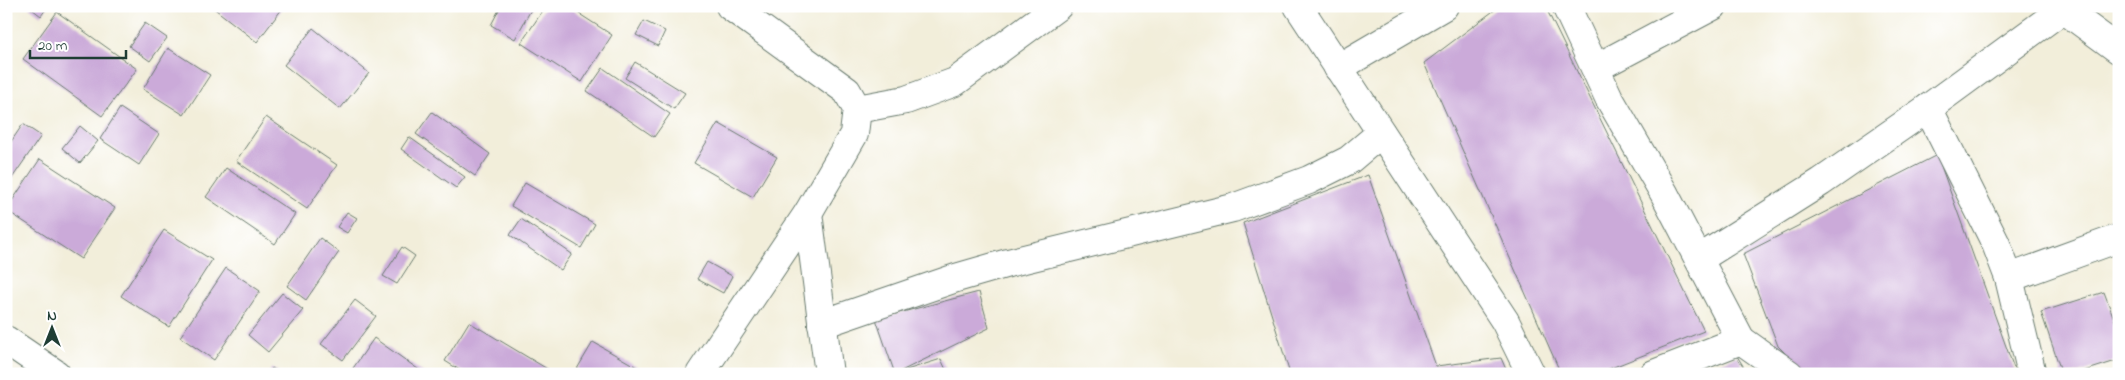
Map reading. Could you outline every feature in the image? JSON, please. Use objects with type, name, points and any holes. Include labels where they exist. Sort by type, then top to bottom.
[{"type":"street","points":[[700,374],[808,213],[854,134],[857,109],[847,90],[730,6]]},
{"type":"street","points":[[857,109],[906,100],[955,82],[1058,6]]},
{"type":"street","points":[[1298,6],[1505,321],[1531,374]]},
{"type":"street","points":[[1338,68],[1444,6]]},
{"type":"street","points":[[1566,6],[1609,98],[1664,193],[1741,340],[1788,374]]},
{"type":"street","points":[[1596,68],[1713,6]]},
{"type":"street","points":[[1699,259],[1821,182],[1928,108],[2061,7],[2119,50]]},
{"type":"street","points":[[1928,108],[1996,244],[2010,278],[2032,374]]},
{"type":"street","points":[[822,324],[956,278],[1008,263],[1233,208],[1309,180],[1349,160],[1382,133]]},
{"type":"street","points":[[808,213],[830,374]]},
{"type":"street","points":[[2010,278],[2119,238]]},
{"type":"street","points":[[6,340],[56,374]]},
{"type":"street","points":[[1654,374],[1741,340]]},
{"type":"building","points":[[28,6],[48,6],[41,16]]},
{"type":"building","points":[[211,6],[279,6],[282,9],[257,42]]},
{"type":"building","points":[[501,6],[533,6],[515,39],[491,25]]},
{"type":"building","points":[[546,6],[567,6],[612,35],[582,82],[521,43]]},
{"type":"building","points":[[1500,6],[1545,6],[1704,331],[1596,374],[1561,374],[1424,63]]},
{"type":"building","points":[[57,12],[137,69],[102,116],[23,59]]},
{"type":"building","points":[[644,21],[665,31],[658,46],[636,35]]},
{"type":"building","points":[[145,23],[167,38],[150,61],[129,46]]},
{"type":"building","points":[[313,28],[369,73],[340,109],[284,65]]},
{"type":"building","points":[[168,48],[210,75],[184,115],[143,89]]},
{"type":"building","points":[[635,62],[685,93],[674,109],[625,78]]},
{"type":"building","points":[[603,68],[670,114],[654,137],[587,91]]},
{"type":"building","points":[[120,108],[159,134],[139,165],[100,139]]},
{"type":"building","points":[[432,112],[490,154],[475,176],[416,134]]},
{"type":"building","points":[[266,117],[337,165],[307,209],[236,161]]},
{"type":"building","points":[[718,123],[777,157],[753,197],[694,163]]},
{"type":"building","points":[[23,124],[41,136],[6,187],[6,149]]},
{"type":"building","points":[[80,126],[98,141],[80,163],[62,148]]},
{"type":"building","points":[[409,137],[465,177],[456,188],[401,149]]},
{"type":"building","points":[[1937,155],[2016,374],[1806,374],[1778,346],[1743,254]]},
{"type":"building","points":[[40,159],[115,208],[81,259],[6,210]]},
{"type":"building","points":[[226,168],[295,214],[275,244],[206,197]]},
{"type":"building","points":[[1368,175],[1436,366],[1501,358],[1508,374],[1290,374],[1243,223]]},
{"type":"building","points":[[525,183],[595,224],[581,248],[511,206]]},
{"type":"building","points":[[347,212],[357,218],[347,233],[337,227]]},
{"type":"building","points":[[521,219],[572,254],[561,270],[510,235]]},
{"type":"building","points":[[164,230],[212,260],[169,327],[121,296]]},
{"type":"building","points":[[320,238],[339,252],[306,300],[287,286]]},
{"type":"building","points":[[402,247],[415,256],[397,284],[383,276]]},
{"type":"building","points":[[707,262],[732,276],[723,293],[697,279]]},
{"type":"building","points":[[226,268],[260,291],[214,360],[180,337]]},
{"type":"building","points":[[979,292],[989,328],[895,374],[876,319]]},
{"type":"building","points":[[2104,292],[2119,332],[2119,360],[2075,374],[2062,374],[2041,312]]},
{"type":"building","points":[[282,293],[303,310],[268,352],[248,335]]},
{"type":"building","points":[[355,300],[376,316],[343,360],[321,344]]},
{"type":"building","points":[[469,322],[554,373],[466,374],[445,361]]},
{"type":"building","points":[[374,338],[425,374],[349,374]]},
{"type":"building","points":[[593,342],[649,374],[574,374]]},
{"type":"building","points":[[1737,356],[1748,374],[1692,374]]},
{"type":"building","points":[[941,359],[948,374],[897,374],[897,373]]},
{"type":"building","points":[[272,368],[281,374],[268,374]]}]
